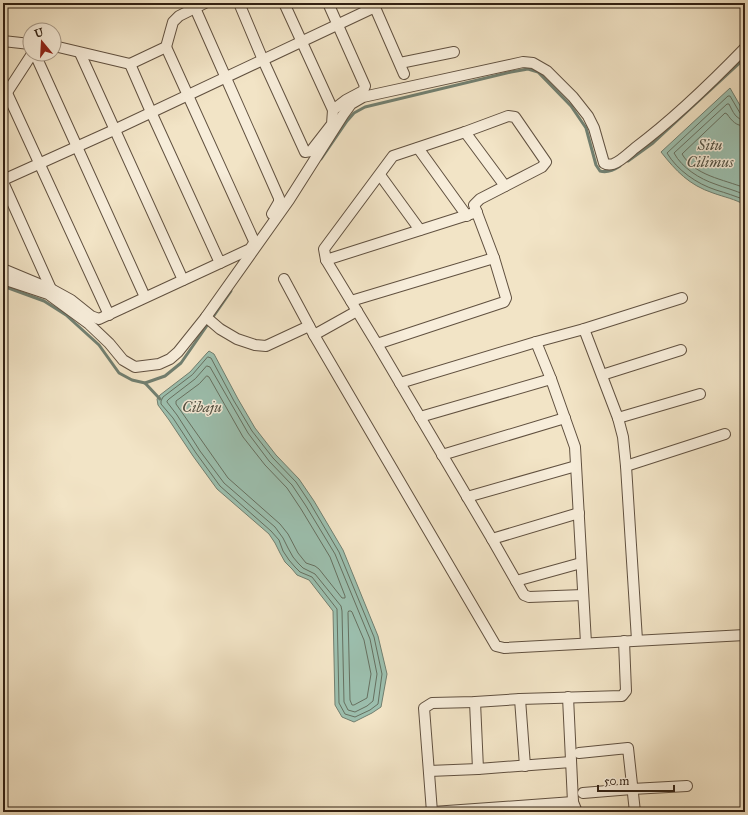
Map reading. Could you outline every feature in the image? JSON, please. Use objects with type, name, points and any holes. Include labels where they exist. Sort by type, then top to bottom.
[{"type":"street","points":[[205,3],[179,16],[173,22],[166,47],[254,241]]},
{"type":"street","points":[[239,3],[305,152],[311,151],[332,124],[333,110],[284,3]]},
{"type":"street","points":[[328,3],[365,86],[363,91],[346,100],[333,110]]},
{"type":"street","points":[[51,289],[3,181],[338,25],[374,5],[404,74]]},
{"type":"street","points":[[3,269],[51,289],[70,300],[91,316],[99,319],[250,249],[279,202],[279,198],[194,8]]},
{"type":"street","points":[[3,41],[22,43]]},
{"type":"street","points":[[62,48],[130,64],[166,47]]},
{"type":"street","points":[[3,279],[48,294],[89,324],[109,343],[123,360],[135,367],[159,364],[170,359],[178,352],[206,317],[289,200],[343,115],[351,104],[363,97],[523,62],[533,63],[547,70],[573,97],[588,116],[594,128],[604,163],[608,165],[614,164],[640,145],[671,118],[745,48]]},
{"type":"street","points":[[400,63],[454,52]]},
{"type":"street","points":[[80,53],[183,280]]},
{"type":"street","points":[[28,62],[5,96],[40,164],[109,315]]},
{"type":"street","points":[[37,62],[145,297]]},
{"type":"street","points":[[130,64],[150,112],[220,263]]},
{"type":"street","points":[[377,344],[504,302],[506,298],[494,258],[474,205],[480,199],[542,167],[546,162],[515,117],[508,116],[393,156],[324,249],[326,260],[468,497],[524,595],[529,597],[583,595]]},
{"type":"street","points":[[465,132],[505,186]]},
{"type":"street","points":[[418,148],[466,216]]},
{"type":"street","points":[[380,175],[420,230]]},
{"type":"street","points":[[326,260],[477,212]]},
{"type":"street","points":[[351,301],[494,258]]},
{"type":"street","points":[[284,279],[314,335],[496,646],[504,648],[745,635]]},
{"type":"street","points":[[400,383],[584,329],[682,298]]},
{"type":"street","points":[[314,335],[357,311]]},
{"type":"street","points":[[206,317],[220,330],[236,338],[255,345],[266,346],[309,326]]},
{"type":"street","points":[[584,329],[618,418],[623,436],[636,640]]},
{"type":"street","points":[[536,342],[575,447],[586,644]]},
{"type":"street","points":[[602,375],[681,350]]},
{"type":"street","points":[[420,418],[551,379]]},
{"type":"street","points":[[618,418],[700,394]]},
{"type":"street","points":[[442,455],[565,418]]},
{"type":"street","points":[[626,466],[724,434]]},
{"type":"street","points":[[468,497],[576,466]]},
{"type":"street","points":[[492,539],[579,513]]},
{"type":"street","points":[[516,582],[581,564]]},
{"type":"street","points":[[574,802],[433,812],[424,708],[432,703],[622,696],[626,691],[624,641]]},
{"type":"street","points":[[568,697],[574,802],[577,812]]},
{"type":"street","points":[[520,699],[525,766]]},
{"type":"street","points":[[475,702],[478,770]]},
{"type":"street","points":[[579,752],[628,748],[635,812]]},
{"type":"street","points":[[429,771],[478,770],[571,762]]},
{"type":"street","points":[[583,793],[687,786]]},
{"type":"water","name":"Situ Cilimus","points":[[730,88],[745,114],[745,205],[704,190],[690,182],[661,152]]},
{"type":"water","name":"Cibaju","points":[[209,351],[214,354],[255,428],[276,455],[299,479],[314,501],[343,550],[378,636],[387,674],[381,707],[354,722],[342,717],[335,705],[333,611],[309,580],[297,575],[285,562],[269,534],[217,489],[158,405],[157,399],[160,395],[190,372]]},
{"type":"waterway","points":[[628,161],[653,143],[745,58]]},
{"type":"waterway","points":[[321,159],[347,121],[354,113],[365,107],[528,69],[538,72],[571,106],[586,128],[596,165],[600,171],[610,171],[620,166]]},
{"type":"waterway","points":[[3,286],[44,301],[66,315],[99,345],[119,373],[132,380],[145,383],[165,376],[181,363],[231,291]]},
{"type":"waterway","points":[[145,383],[160,399]]}]
